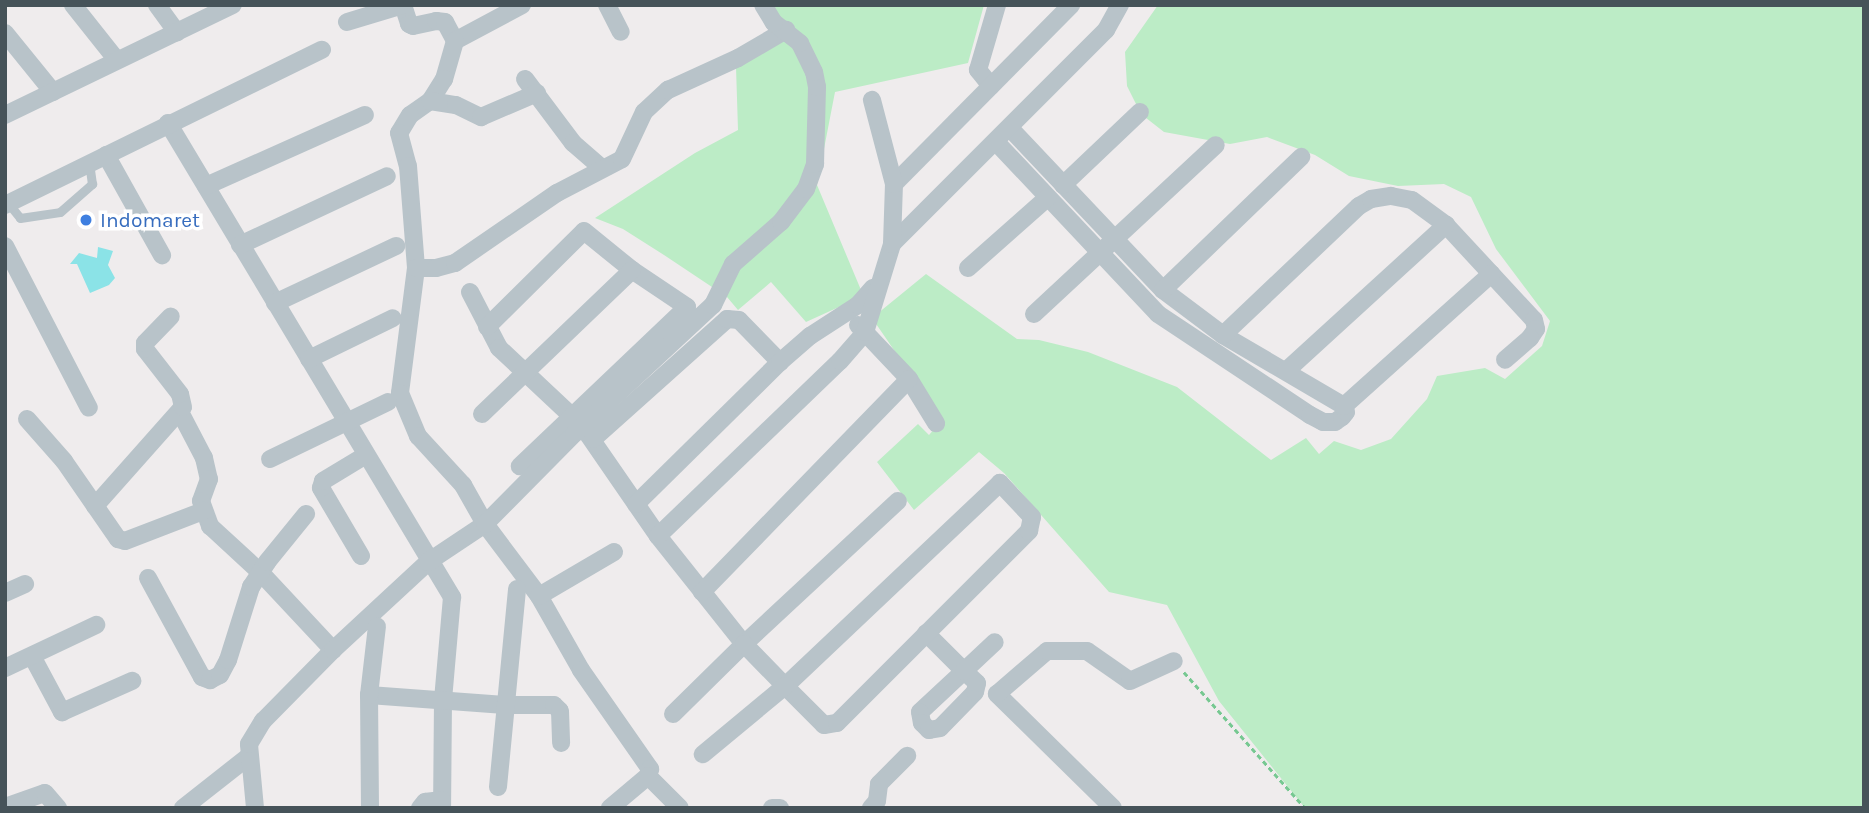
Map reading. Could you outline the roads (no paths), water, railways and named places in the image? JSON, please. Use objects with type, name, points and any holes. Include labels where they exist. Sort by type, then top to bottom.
[{"type":"street","points":[[73,5],[117,59]]},
{"type":"street","points":[[157,5],[177,33]]},
{"type":"street","points":[[5,114],[232,5]]},
{"type":"street","points":[[347,22],[403,5],[409,24],[414,26],[436,20],[445,22],[455,41],[444,79],[430,101],[410,115],[399,133],[408,166],[416,268],[400,393],[418,436],[463,485],[485,524],[538,596],[581,670],[650,769],[648,776],[610,808]]},
{"type":"street","points":[[455,41],[522,5]]},
{"type":"street","points":[[607,5],[621,33]]},
{"type":"street","points":[[255,808],[249,756],[253,734],[333,650],[428,562],[485,524],[574,434],[713,305],[733,264],[781,222],[806,190],[815,164],[817,87],[814,72],[800,43],[774,23],[763,5]]},
{"type":"street","points":[[991,86],[978,70],[991,18],[998,5]]},
{"type":"street","points":[[894,184],[1070,5]]},
{"type":"street","points":[[892,244],[1106,30],[1120,5]]},
{"type":"street","points":[[416,268],[436,268],[455,262],[557,192],[601,167],[622,159],[644,112],[668,90],[738,58],[786,30]]},
{"type":"street","points":[[5,33],[53,92]]},
{"type":"street","points":[[7,204],[322,50]]},
{"type":"street","points":[[430,101],[456,105],[481,117],[531,86],[573,143],[601,167]]},
{"type":"street","points":[[658,536],[840,361],[865,332],[892,244],[894,184],[872,100]]},
{"type":"street","points":[[1063,186],[1140,112]]},
{"type":"street","points":[[206,186],[365,115]]},
{"type":"street","points":[[168,123],[453,603],[443,700],[442,804],[425,802],[420,808]]},
{"type":"street","points":[[996,142],[1099,253],[1169,322],[1323,422],[1335,422],[1346,412],[1344,406],[1223,335],[1163,290],[1010,128]]},
{"type":"street","points":[[1034,314],[1216,145]]},
{"type":"street","points":[[106,155],[162,255]]},
{"type":"street","points":[[1163,290],[1301,157]]},
{"type":"street","points":[[240,244],[387,176]]},
{"type":"street","points":[[1223,335],[1359,206],[1371,198],[1391,196],[1412,200],[1446,225],[1536,324],[1530,338],[1505,360]]},
{"type":"street","points":[[968,268],[1047,198]]},
{"type":"street","points":[[1286,370],[1446,225]]},
{"type":"street","points":[[487,327],[584,232],[632,270],[687,307],[582,427]]},
{"type":"street","points":[[5,246],[89,408]]},
{"type":"street","points":[[275,303],[396,246]]},
{"type":"street","points":[[482,414],[526,375],[632,270]]},
{"type":"street","points":[[1344,406],[1490,274]]},
{"type":"street","points":[[636,504],[780,362],[858,305],[879,281]]},
{"type":"street","points":[[470,292],[499,348],[582,427],[658,536],[744,644],[785,686],[824,726],[830,727],[1029,531],[1032,517],[1000,484],[785,686],[703,754]]},
{"type":"street","points":[[846,312],[909,379],[936,423]]},
{"type":"street","points":[[95,506],[180,412],[183,401],[180,394],[145,349],[145,343],[171,316]]},
{"type":"street","points":[[309,359],[393,318]]},
{"type":"street","points":[[520,466],[582,427],[727,319],[738,320],[780,362]]},
{"type":"street","points":[[702,592],[909,379]]},
{"type":"street","points":[[270,459],[388,402]]},
{"type":"street","points":[[180,412],[204,458],[209,479],[201,502],[210,526],[260,572],[333,650]]},
{"type":"street","points":[[27,419],[64,461],[114,535],[125,541],[203,511]]},
{"type":"street","points":[[361,556],[321,488],[323,481],[366,455]]},
{"type":"street","points":[[673,714],[898,501]]},
{"type":"street","points":[[148,578],[202,677],[210,680],[220,675],[228,660],[246,600],[260,572],[306,514]]},
{"type":"street","points":[[538,596],[614,552]]},
{"type":"street","points":[[5,593],[25,584]]},
{"type":"street","points":[[498,786],[517,589]]},
{"type":"street","points":[[5,668],[96,625]]},
{"type":"street","points":[[370,808],[369,695],[377,626]]},
{"type":"street","points":[[926,633],[964,671],[995,642]]},
{"type":"street","points":[[1113,808],[997,694],[1046,650],[1087,651],[1130,681],[1174,661]]},
{"type":"street","points":[[32,656],[62,712],[132,681]]},
{"type":"street","points":[[369,695],[505,705],[554,705],[559,711],[561,743]]},
{"type":"street","points":[[183,808],[249,756]]},
{"type":"street","points":[[871,808],[877,801],[879,784],[907,756]]},
{"type":"street","points":[[648,776],[680,808]]},
{"type":"street","points":[[15,806],[45,793],[58,808]]},
{"type":"street","points":[[772,808],[780,808]]},
{"type":"lane","points":[[7,204],[20,218],[60,212],[92,184],[89,163]]},
{"type":"water","points":[[98,247],[113,251],[108,265],[115,278],[109,285],[90,293],[77,264],[70,264],[79,253],[97,258]]},
{"type":"place","name":"Indomaret","points":[[86,220]]}]
